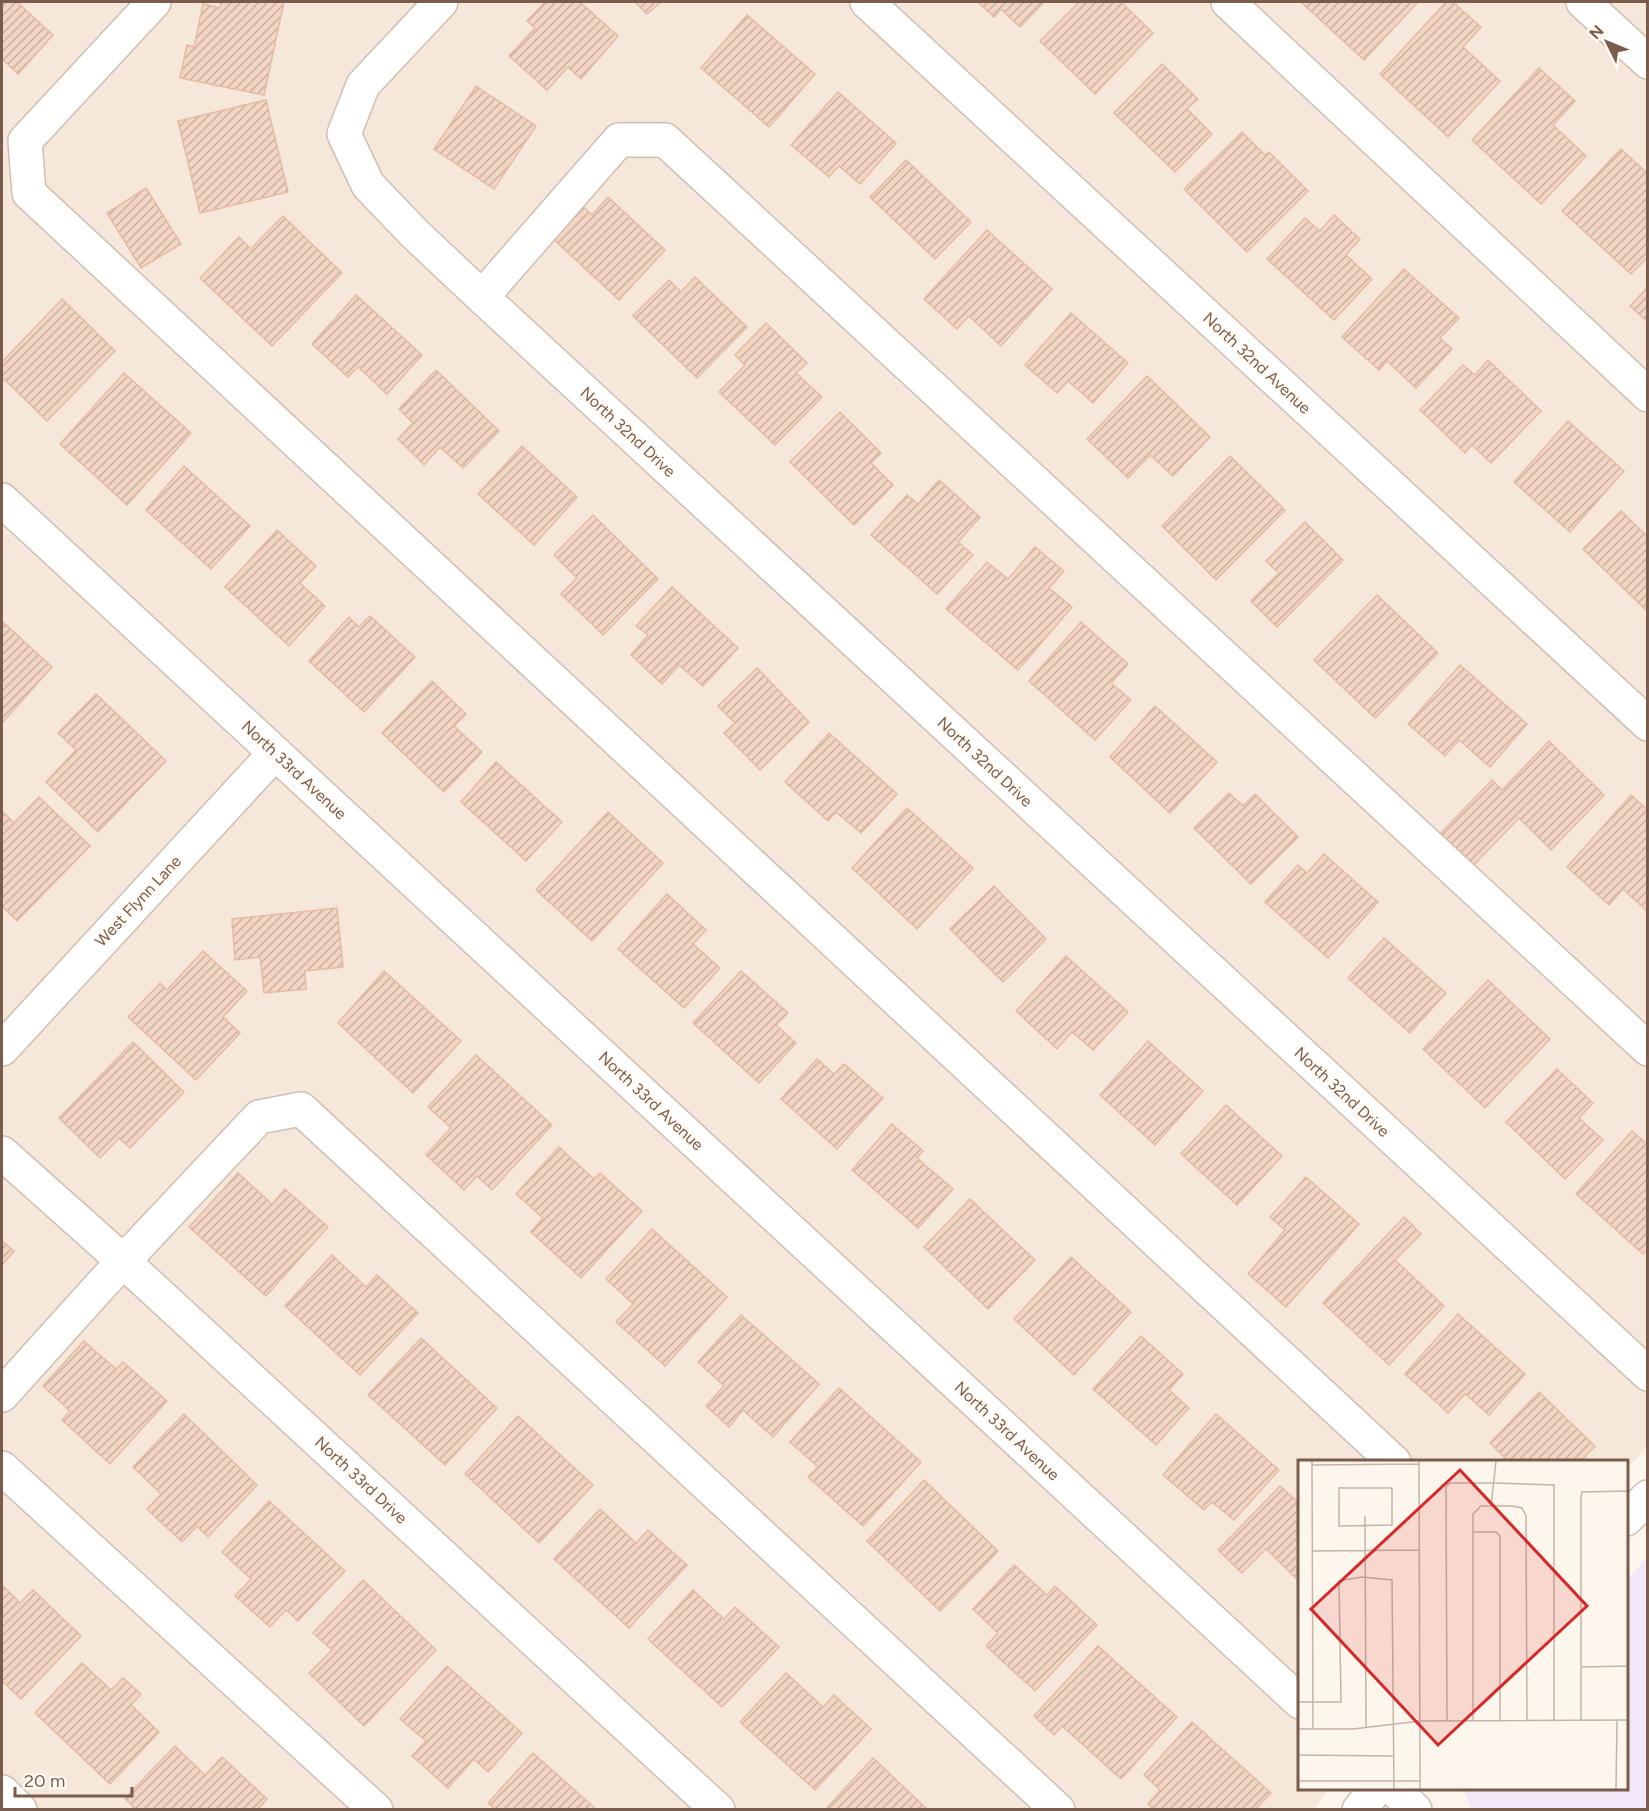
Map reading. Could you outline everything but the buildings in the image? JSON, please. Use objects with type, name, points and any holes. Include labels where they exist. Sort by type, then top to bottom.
[{"type":"street","points":[[154,2],[25,141],[29,194],[1393,1460]]},
{"type":"street","name":"North 32nd Avenue","points":[[867,2],[1647,724]]},
{"type":"street","points":[[1228,2],[1647,396]]},
{"type":"street","points":[[1583,2],[1647,62]]},
{"type":"street","name":"North 32nd Drive","points":[[427,7],[363,85],[344,134],[368,185],[415,234],[482,297],[1647,1374]]},
{"type":"street","points":[[482,297],[619,140],[665,140],[1647,1049]]},
{"type":"street","name":"North 33rd Avenue","points":[[2,500],[1298,1701]]},
{"type":"street","name":"West Flynn Lane","points":[[2,1049],[275,753]]},
{"type":"street","points":[[2,1395],[123,1261],[259,1117],[301,1109],[1058,1809]]},
{"type":"street","name":"North 33rd Drive","points":[[2,1153],[123,1261],[718,1809]]},
{"type":"street","points":[[2,1468],[376,1809]]},
{"type":"street","points":[[1628,1517],[1647,1497]]},
{"type":"street","points":[[1359,1809],[1375,1790]]},
{"type":"street","points":[[1395,1790],[1415,1809]]},
{"type":"street","points":[[2,1792],[20,1809]]},
{"type":"shaded area","points":[[2,2],[1647,2],[1647,1447],[1628,1468],[1628,1460],[1298,1460],[1298,1790],[1328,1790],[1314,1809],[2,1810]]},
{"type":"shaded area","points":[[1647,1557],[1647,1809],[1471,1809],[1463,1790],[1628,1790],[1628,1579]]}]
